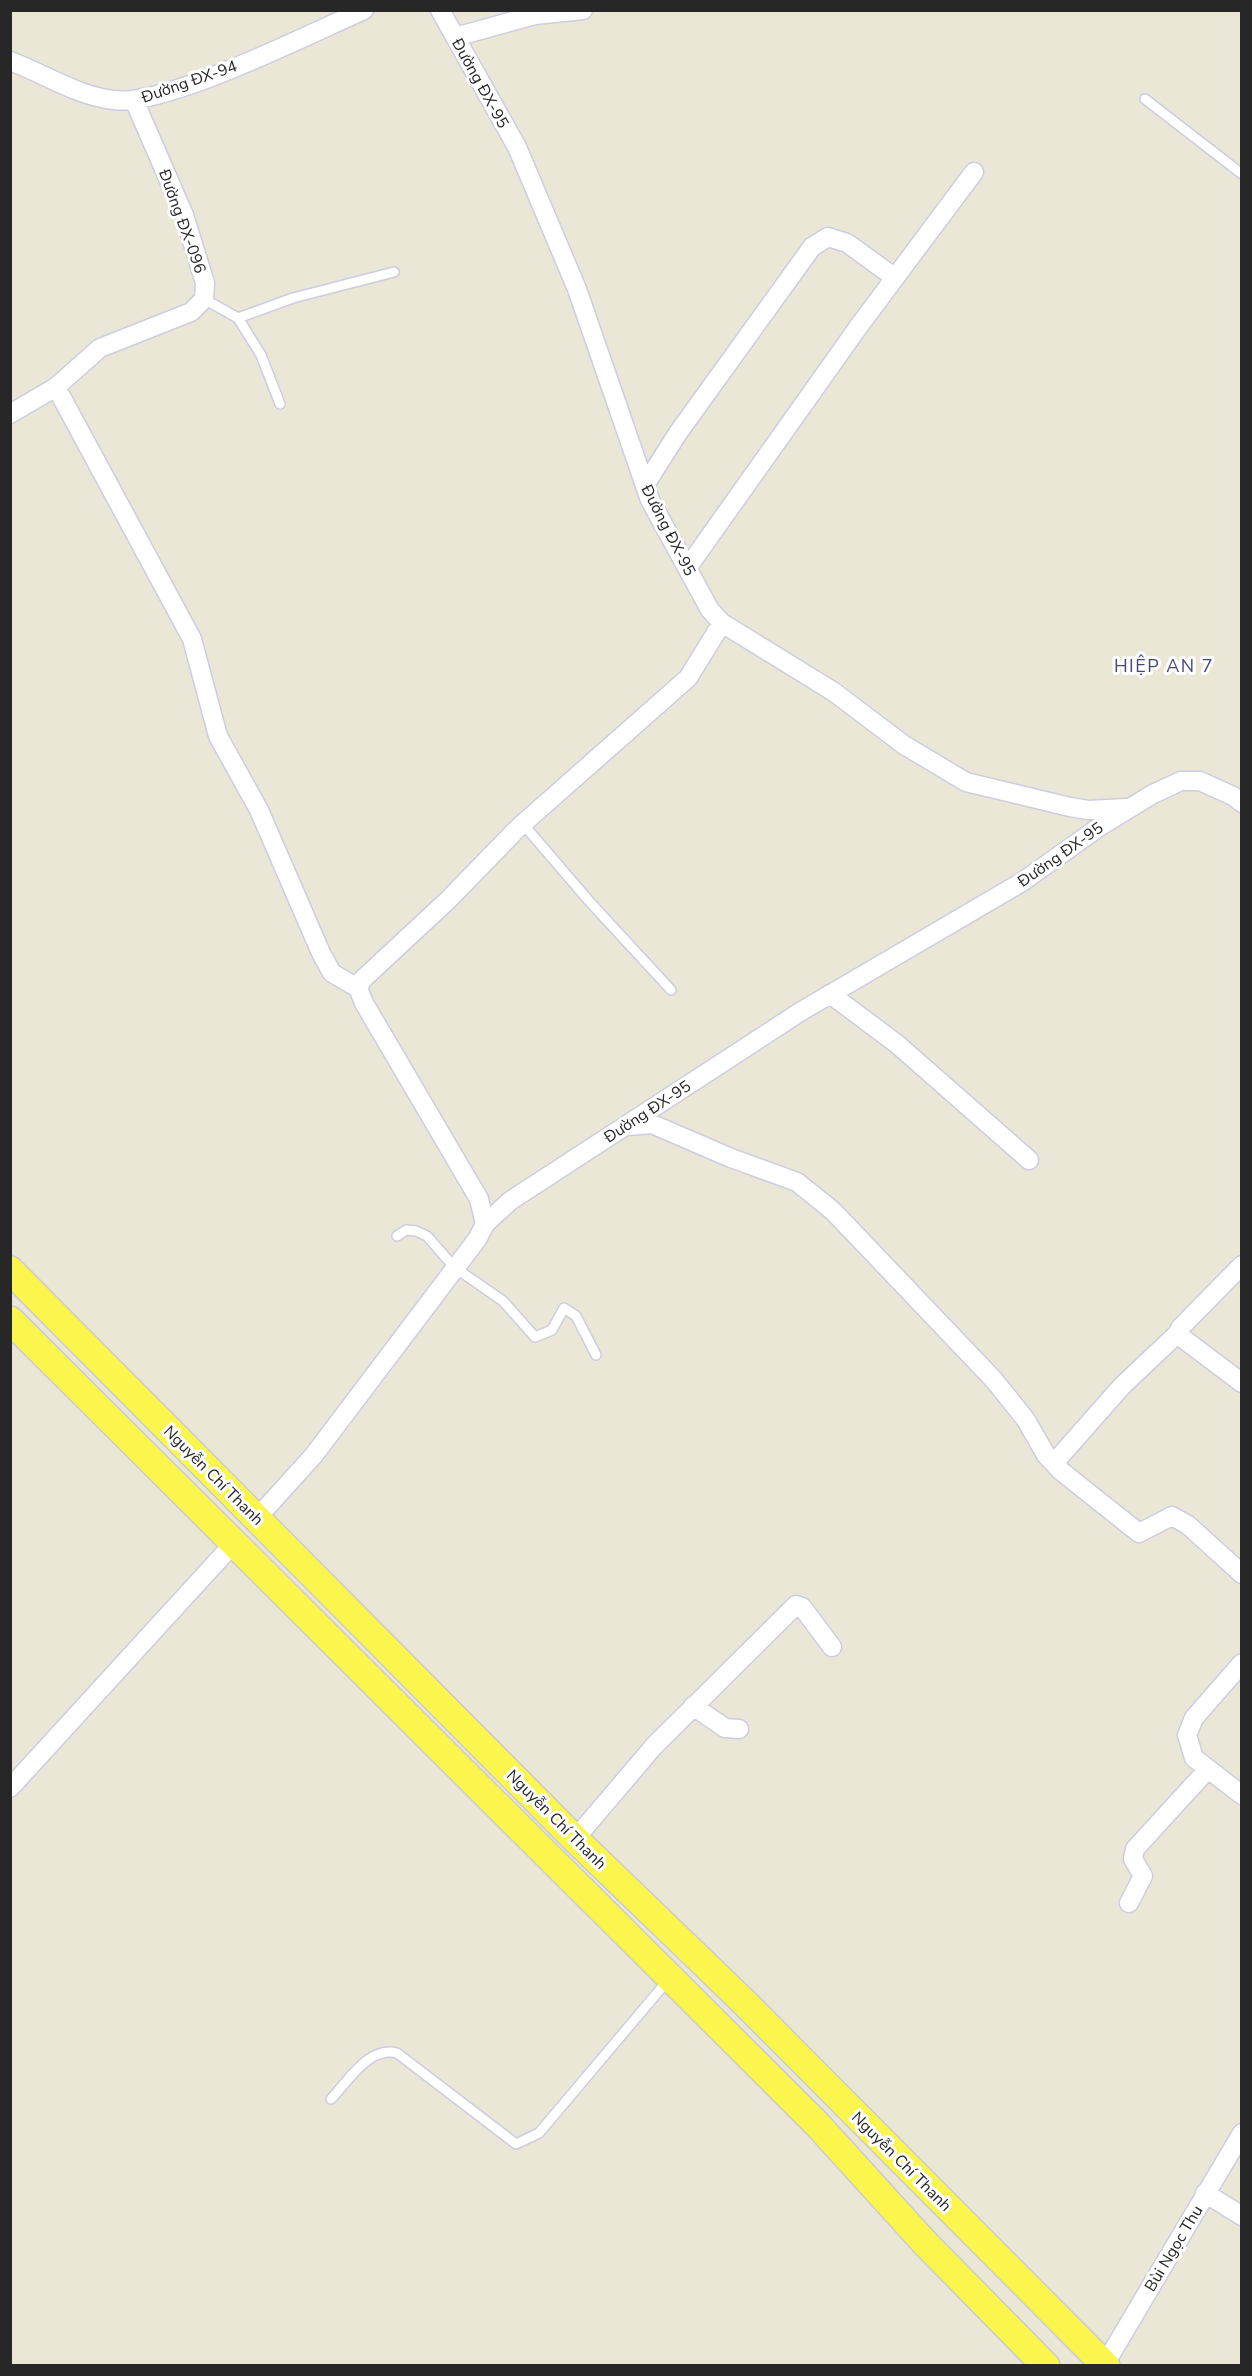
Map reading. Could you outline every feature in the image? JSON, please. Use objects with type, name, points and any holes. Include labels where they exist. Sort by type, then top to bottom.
[{"type":"main road","name":"Nguyễn Chí Thanh","points":[[10,1270],[575,1839],[841,2100],[1105,2365]]},
{"type":"main road","name":"Nguyễn Chí Thanh","points":[[10,1320],[817,2124],[925,2243],[1046,2366]]},
{"type":"main road","points":[[234,1543],[257,1518]]},
{"type":"main road","points":[[555,1863],[575,1839]]},
{"type":"main road","points":[[817,2124],[841,2100]]},
{"type":"street","name":"Đường ĐX-94","points":[[10,61],[73,90],[114,100],[134,100],[190,84],[364,10]]},
{"type":"street","name":"Đường ĐX-95","points":[[440,10],[517,147],[577,289],[645,485],[710,610],[722,623],[834,692],[904,745],[966,782],[1088,810],[1132,807]]},
{"type":"street","points":[[455,37],[536,15],[583,10]]},
{"type":"street","name":"Đường ĐX-096","points":[[134,100],[184,215],[205,284],[204,299]]},
{"type":"street","points":[[688,567],[894,277],[974,172]]},
{"type":"street","points":[[645,485],[678,434],[812,247],[828,237],[847,243],[894,277]]},
{"type":"street","points":[[10,414],[56,387],[100,348],[191,312],[204,299]]},
{"type":"street","points":[[56,387],[192,639],[218,736],[259,810],[321,953],[332,973],[358,988],[364,1004],[479,1199],[485,1224]]},
{"type":"street","points":[[358,988],[362,980],[448,900],[523,824],[688,678],[722,623]]},
{"type":"street","name":"Đường ĐX-95","points":[[257,1518],[314,1455],[478,1238],[485,1224],[510,1201],[831,994],[1022,882],[1102,825],[1153,794],[1181,781],[1200,781],[1233,796],[1242,803]]},
{"type":"street","points":[[831,994],[897,1044],[1029,1160]]},
{"type":"street","points":[[624,1126],[652,1124],[730,1158],[797,1182],[833,1211],[994,1380],[1026,1420],[1046,1455],[1054,1463],[1138,1533],[1172,1516],[1188,1525],[1242,1574]]},
{"type":"street","points":[[1054,1463],[1122,1386],[1177,1334],[1181,1327],[1242,1265]]},
{"type":"street","points":[[1177,1334],[1242,1383]]},
{"type":"street","points":[[10,1788],[234,1543]]},
{"type":"street","points":[[575,1839],[654,1746],[796,1605],[802,1607],[832,1647]]},
{"type":"street","points":[[1242,1663],[1194,1718],[1187,1735],[1194,1758],[1242,1796]]},
{"type":"street","points":[[693,1706],[725,1728],[739,1729]]},
{"type":"street","points":[[1129,1903],[1143,1876],[1132,1853],[1208,1768]]},
{"type":"street","name":"Bùi Ngọc Thu","points":[[1105,2365],[1242,2133]]},
{"type":"street","points":[[1205,2193],[1242,2216]]},
{"type":"lane","points":[[1145,99],[1242,174]]},
{"type":"lane","points":[[238,318],[293,298],[394,272]]},
{"type":"lane","points":[[204,299],[238,318],[261,355],[280,404]]},
{"type":"lane","points":[[523,824],[670,990]]},
{"type":"lane","points":[[398,1236],[406,1230],[416,1231],[426,1236],[454,1267],[503,1301],[535,1337],[552,1330],[564,1308],[576,1316],[596,1355]]},
{"type":"lane","points":[[331,2099],[374,2054],[386,2050],[397,2053],[500,2134],[516,2144],[522,2142],[539,2133],[671,1977]]},
{"type":"district","name":"HIỆP AN 7","points":[[1164,666]]}]
